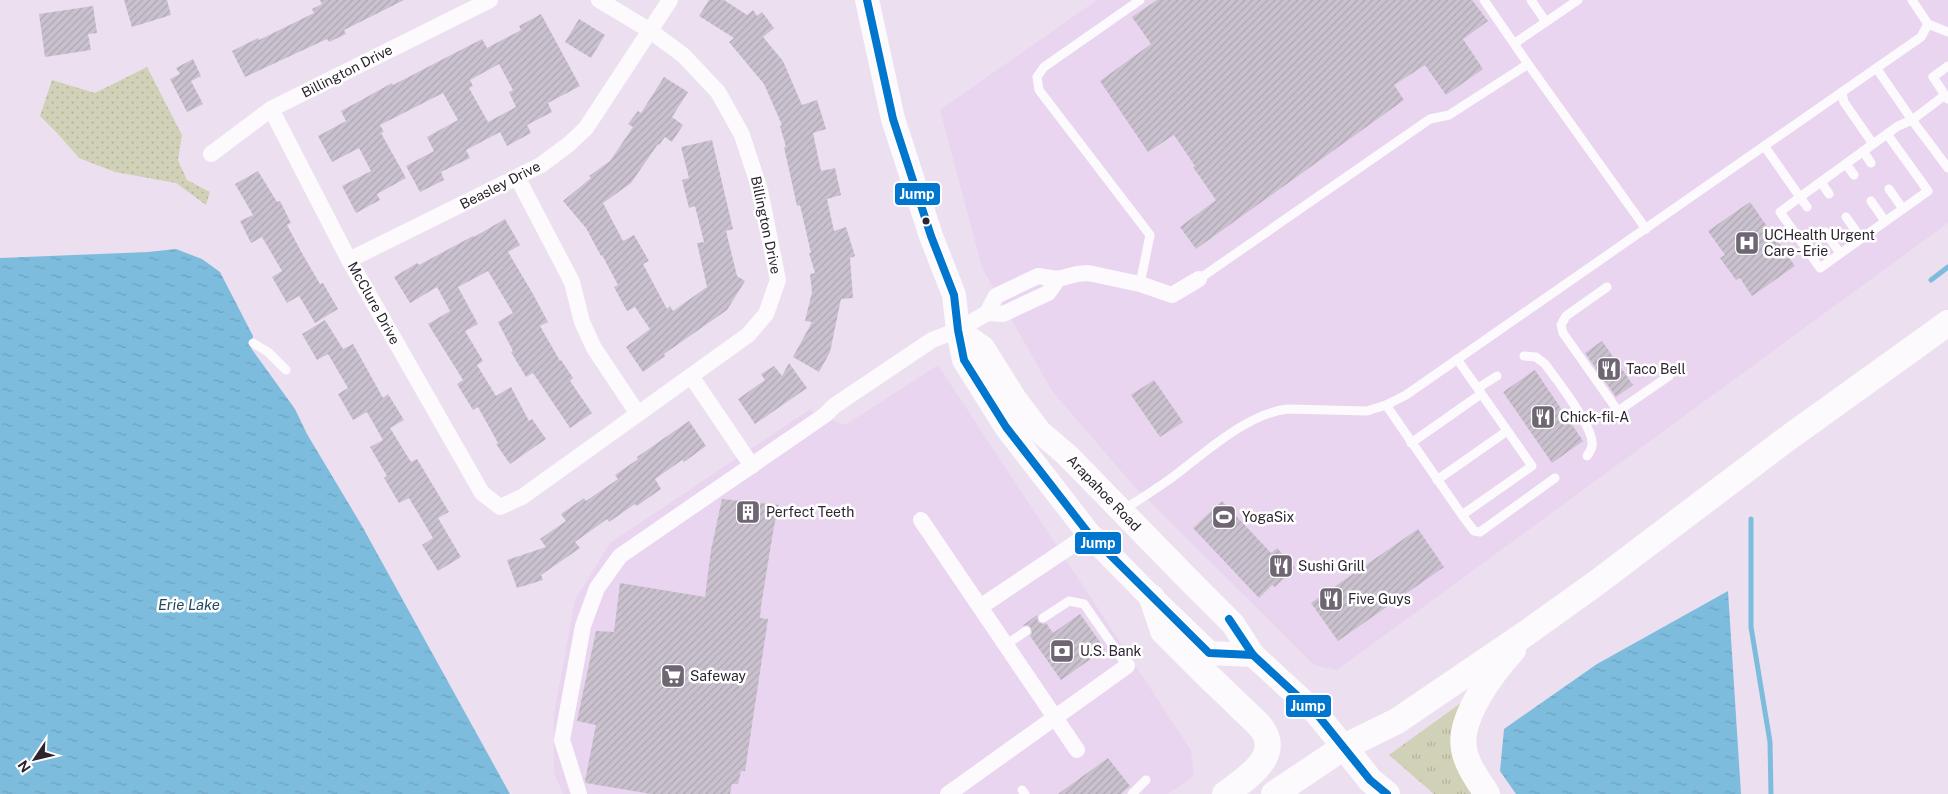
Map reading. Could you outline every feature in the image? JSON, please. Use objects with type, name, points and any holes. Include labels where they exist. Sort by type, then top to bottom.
[{"type":"main road","points":[[867,0],[893,120],[931,236],[954,295],[964,360],[1006,427],[1089,534],[1209,653],[1253,655]]},
{"type":"main road","points":[[1274,794],[1344,747],[1397,721],[1528,632],[1603,579],[1784,441],[1948,322]]},
{"type":"main road","name":"Arapahoe Road","points":[[958,330],[983,348],[1015,399],[1039,431],[1067,455],[1233,624],[1253,655],[1316,713],[1370,780],[1387,794]]},
{"type":"main road","points":[[1152,598],[1163,631],[1264,731],[1267,744],[1262,762],[1254,773],[1225,794]]},
{"type":"main road","points":[[1487,794],[1468,760],[1463,737],[1465,726],[1468,715],[1478,699],[1507,656],[1528,632]]},
{"type":"street","name":"Billington Drive","points":[[211,154],[271,110],[490,0]]},
{"type":"street","name":"Billington Drive","points":[[482,493],[500,507],[522,497],[748,335],[766,314],[778,280],[760,190],[742,135],[718,92],[683,55],[649,30],[599,0]]},
{"type":"street","name":"Beasley Drive","points":[[350,260],[541,165],[569,144],[586,128],[670,0]]},
{"type":"street","name":"McClure Drive","points":[[271,110],[350,260],[482,493]]},
{"type":"street","points":[[517,177],[572,282],[582,322],[594,348],[638,414]]},
{"type":"street","points":[[579,794],[562,740],[583,626],[597,588],[620,556],[825,415],[834,406],[932,340],[958,330],[987,313],[1004,314],[1048,294],[1058,279],[1088,273],[1140,284],[1172,295],[1199,279]]},
{"type":"street","points":[[691,376],[752,466]]},
{"type":"street","points":[[921,520],[1077,750]]},
{"type":"street","points":[[980,607],[1089,534]]},
{"type":"street","points":[[948,794],[1127,666]]},
{"type":"lane","points":[[1140,0],[1044,67],[1036,77],[1039,90],[1150,235],[1140,284]]},
{"type":"lane","points":[[1484,0],[1646,229]]},
{"type":"lane","points":[[1531,0],[1546,22]]},
{"type":"lane","points":[[1514,43],[1578,0]]},
{"type":"lane","points":[[1912,0],[1928,24],[1948,32]]},
{"type":"lane","points":[[1122,510],[1172,477],[1223,439],[1263,416],[1279,410],[1367,411],[1386,405],[1406,394],[1878,69],[1922,37],[1928,24]]},
{"type":"lane","points":[[1199,279],[1430,119],[1449,115],[1528,64]]},
{"type":"lane","points":[[1887,134],[1928,191],[1820,268],[1780,212],[1863,151],[1898,126],[1912,120],[1946,97],[1933,78],[1948,66]]},
{"type":"lane","points":[[1878,69],[1912,120],[1948,168]]},
{"type":"lane","points":[[1842,93],[1844,102],[1873,144]]},
{"type":"lane","points":[[1765,146],[1807,207]]},
{"type":"lane","points":[[1863,151],[1871,163]]},
{"type":"lane","points":[[1846,164],[1854,176]]},
{"type":"lane","points":[[1821,182],[1829,194]]},
{"type":"lane","points":[[1889,189],[1903,209]]},
{"type":"lane","points":[[1871,201],[1885,221]]},
{"type":"lane","points":[[1846,218],[1861,238]]},
{"type":"lane","points":[[1825,232],[1840,253]]},
{"type":"lane","points":[[1607,287],[1566,316],[1561,325],[1564,334],[1618,411],[1669,376]]},
{"type":"lane","points":[[253,343],[268,352],[286,370]]},
{"type":"lane","points":[[1524,356],[1536,357],[1545,364],[1586,425],[1592,440],[1592,448],[1587,456]]},
{"type":"lane","points":[[1457,359],[1532,466],[1462,515]]},
{"type":"lane","points":[[1411,442],[1497,376]]},
{"type":"lane","points":[[1386,405],[1474,531],[1480,532],[1555,478]]},
{"type":"lane","points":[[1437,480],[1507,431]]},
{"type":"lane","points":[[1043,618],[1069,601],[1084,604],[1127,666]]},
{"type":"lane","points":[[1006,645],[1026,631]]},
{"type":"lane","points":[[1132,794],[1146,780]]},
{"type":"shaded area","points":[[1097,0],[1948,0],[1948,223],[1337,670],[1314,665],[1133,485],[1052,391],[982,268],[940,110]]},
{"type":"shaded area","points":[[938,365],[1191,750],[1194,776],[1168,794],[563,794],[554,773],[554,714],[575,600],[610,543],[809,410],[845,425]]},
{"type":"green space","points":[[147,67],[182,135],[178,160],[187,180],[210,192],[206,205],[176,183],[115,172],[79,158],[40,116],[52,80],[95,93]]},
{"type":"green space","points":[[1465,700],[1481,794],[1434,794],[1389,755]]},
{"type":"water","name":"Erie Lake","points":[[176,249],[202,259],[220,272],[253,336],[251,348],[295,409],[307,434],[362,526],[510,794],[0,794],[0,258],[148,252]]},
{"type":"water","points":[[1728,591],[1741,794],[1516,794],[1500,771],[1504,729],[1597,664]]},
{"type":"building","points":[[124,0],[167,0],[171,15],[132,27]]},
{"type":"building","points":[[320,0],[404,0],[344,30],[346,34],[329,42],[327,39],[245,77],[232,51],[314,13],[312,9],[322,4]]},
{"type":"building","points":[[709,0],[724,0],[747,15],[753,10],[757,16],[762,12],[774,28],[763,37],[783,61],[802,105],[817,100],[826,129],[813,133],[821,171],[835,168],[841,195],[827,199],[834,231],[846,227],[855,256],[850,258],[853,298],[841,299],[830,352],[819,372],[793,357],[812,322],[805,321],[812,292],[810,274],[815,273],[809,253],[811,253],[800,205],[797,206],[784,147],[786,147],[780,126],[782,125],[764,84],[729,42],[734,38],[699,16]]},
{"type":"building","points":[[1157,0],[1472,0],[1488,21],[1463,39],[1483,69],[1446,95],[1425,65],[1394,85],[1404,100],[1196,249],[1180,227],[1216,200],[1174,135],[1148,152],[1100,81],[1151,44],[1132,17]]},
{"type":"building","points":[[93,6],[97,33],[88,34],[91,50],[45,57],[39,14]]},
{"type":"building","points":[[541,14],[580,86],[548,103],[552,112],[527,125],[531,133],[507,146],[500,132],[466,150],[470,158],[441,172],[444,180],[420,192],[406,166],[434,151],[427,137],[458,120],[443,93],[380,125],[384,132],[381,133],[406,178],[377,194],[380,200],[356,213],[342,186],[371,171],[359,148],[332,162],[318,136],[346,121],[341,111],[392,83],[393,85],[482,39],[487,48],[521,30],[519,26]],"holes":[[[499,64],[513,90],[509,92],[516,107],[488,122],[469,88],[473,86],[470,80]]]},
{"type":"building","points":[[579,19],[605,35],[591,58],[565,42]]},
{"type":"building","points":[[193,59],[201,76],[191,81],[203,104],[187,112],[170,79],[180,74],[176,68]]},
{"type":"building","points":[[664,77],[688,92],[672,117],[683,125],[672,142],[665,137],[658,144],[631,183],[603,203],[623,241],[634,235],[649,261],[643,264],[667,309],[670,306],[673,311],[707,287],[697,243],[704,242],[695,206],[689,208],[682,180],[689,178],[681,147],[712,140],[733,229],[726,231],[737,276],[745,281],[727,310],[664,354],[665,356],[643,372],[626,347],[650,329],[635,307],[627,311],[614,287],[618,285],[602,255],[586,228],[563,201],[591,178],[589,176],[610,161],[633,127],[628,124],[638,111],[641,113]]},
{"type":"building","points":[[258,171],[277,202],[280,201],[291,223],[287,225],[303,255],[320,284],[323,283],[338,309],[315,323],[299,296],[287,303],[272,277],[282,271],[262,237],[251,243],[240,221],[253,215],[235,184]]},
{"type":"building","name":"UCHealth Urgent Care - Erie","points":[[1750,202],[1795,266],[1752,296],[1740,278],[1736,280],[1720,258],[1725,255],[1708,231]]},
{"type":"building","points":[[505,219],[520,245],[508,252],[548,322],[540,326],[560,361],[573,378],[570,381],[592,413],[570,428],[533,373],[526,377],[511,352],[513,351],[498,322],[513,313],[488,271],[458,287],[478,324],[465,331],[483,361],[477,365],[496,396],[511,387],[529,421],[532,419],[546,439],[510,464],[496,444],[498,443],[478,407],[473,410],[457,384],[463,380],[428,324],[450,311],[437,287],[410,303],[394,277],[417,263],[419,265]]},
{"type":"building","points":[[325,320],[343,349],[353,344],[383,398],[388,394],[404,420],[390,428],[411,462],[417,459],[449,512],[438,518],[461,557],[438,571],[422,545],[433,538],[409,498],[399,503],[384,478],[387,476],[370,447],[383,440],[367,412],[353,420],[338,394],[348,388],[328,354],[317,360],[302,334]]},
{"type":"building","name":"Taco Bell","points":[[1602,341],[1633,385],[1616,397],[1585,353]]},
{"type":"building","points":[[789,363],[807,388],[755,424],[738,399],[765,380],[761,374],[774,366],[782,376]]},
{"type":"building","name":"Chick-fil-A","points":[[1535,370],[1583,441],[1552,463],[1503,392]]},
{"type":"building","points":[[1154,380],[1183,422],[1160,437],[1131,395]]},
{"type":"building","points":[[689,421],[706,446],[655,479],[661,489],[609,522],[607,519],[575,542],[580,548],[541,575],[543,580],[517,588],[507,560],[546,547],[540,539],[566,521],[561,514],[584,498],[586,501],[618,479],[615,475],[638,459],[637,457]]},
{"type":"building","name":"Safeway","points":[[722,499],[779,505],[761,606],[760,618],[768,619],[745,771],[741,771],[738,784],[732,784],[730,794],[651,794],[586,783],[596,725],[577,721],[596,631],[614,632],[620,583],[705,597],[711,550]]},
{"type":"building","points":[[1222,501],[1271,553],[1277,548],[1295,568],[1275,587],[1272,585],[1259,598],[1193,528]]},
{"type":"building","points":[[1418,529],[1444,567],[1338,641],[1311,603]]},
{"type":"building","points":[[1080,614],[1105,649],[1061,680],[1030,636],[1032,633],[1031,628],[1028,625],[1022,626],[1037,615],[1038,622],[1046,623],[1053,633]]},
{"type":"building","points":[[1108,758],[1130,786],[1121,794],[1058,794]]},
{"type":"waterway","points":[[1931,280],[1948,267]]},
{"type":"waterway","points":[[1751,519],[1751,627],[1770,742],[1771,794]]},
{"type":"transit line","name":"Jump","points":[[867,0],[893,119],[931,236],[954,295],[964,360],[1006,427],[1089,534],[1209,653],[1253,655]]},
{"type":"transit line","name":"Jump","points":[[1229,619],[1253,655],[1316,713],[1370,780],[1387,794]]},
{"type":"place","name":"UCHealth Urgent Care - Erie","points":[[1747,243]]},
{"type":"place","name":"Taco Bell","points":[[1609,369]]},
{"type":"place","name":"Chick-fil-A","points":[[1543,417]]},
{"type":"place","name":"Perfect Teeth","points":[[748,512]]},
{"type":"place","name":"YogaSix","points":[[1224,517]]},
{"type":"place","name":"Sushi Grill","points":[[1281,566]]},
{"type":"place","name":"Five Guys","points":[[1331,599]]},
{"type":"place","name":"U.S. Bank","points":[[1062,651]]},
{"type":"place","name":"Safeway","points":[[673,676]]}]
